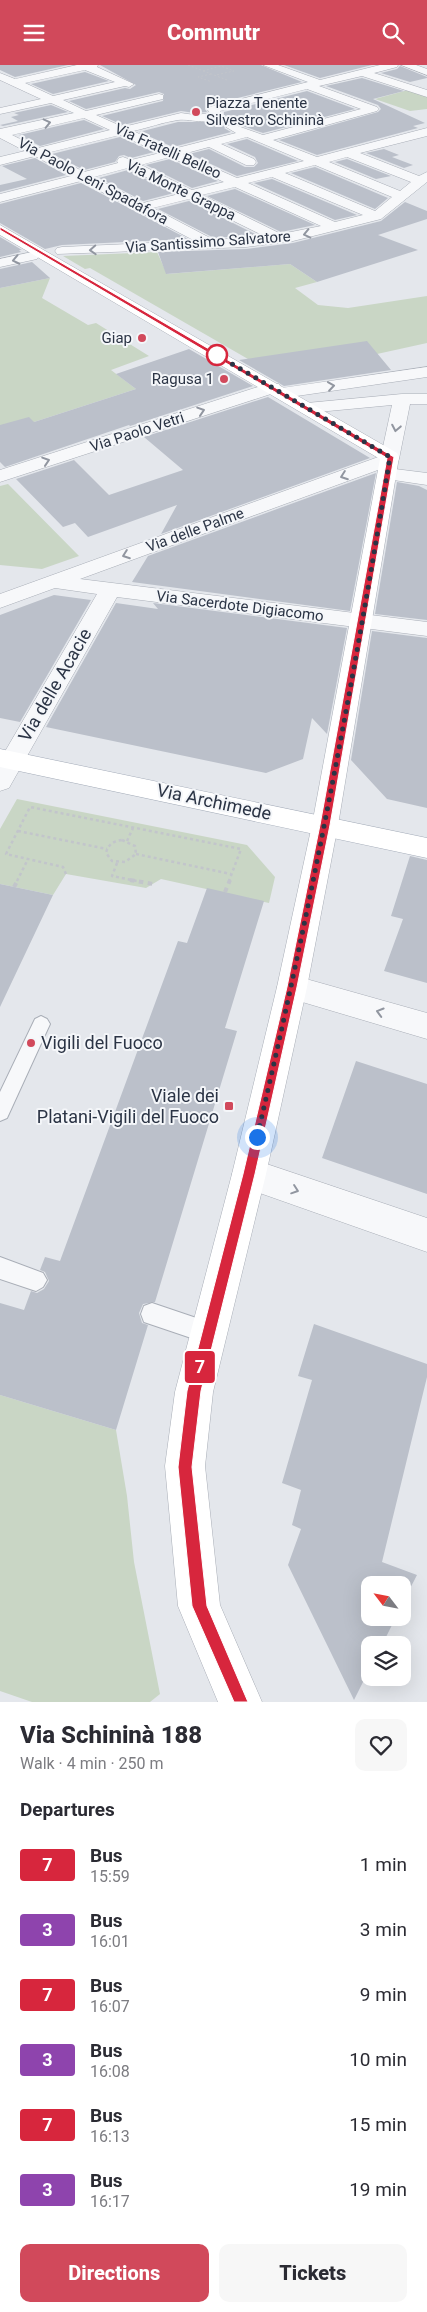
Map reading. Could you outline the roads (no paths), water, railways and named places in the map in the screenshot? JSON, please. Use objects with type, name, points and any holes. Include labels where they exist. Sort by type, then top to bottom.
[{"type":"main road","points":[[1,230],[278,390],[389,464],[325,825],[292,987],[249,1174],[194,1391],[185,1467],[199,1606],[240,1702]]},
{"type":"main road","name":"Via Archimede","points":[[6,759],[427,848]]},
{"type":"street","points":[[268,65],[320,83]]},
{"type":"street","points":[[341,65],[427,94]]},
{"type":"street","points":[[185,107],[193,119],[228,105],[393,65]]},
{"type":"street","points":[[406,65],[427,72]]},
{"type":"street","points":[[0,85],[87,66],[185,107],[212,113],[262,139],[402,196]]},
{"type":"street","name":"Via Fratelli Belleo","points":[[0,76],[335,227]]},
{"type":"street","points":[[0,111],[125,83]]},
{"type":"street","points":[[262,139],[322,117],[340,124],[360,112],[373,109],[308,86]]},
{"type":"street","points":[[275,94],[293,101]]},
{"type":"street","points":[[1,134],[159,97]]},
{"type":"street","points":[[0,161],[165,120],[185,107]]},
{"type":"street","points":[[360,112],[377,120]]},
{"type":"street","points":[[393,129],[427,145]]},
{"type":"street","points":[[143,207],[427,132]]},
{"type":"street","points":[[0,198],[249,133]]},
{"type":"street","name":"Via Paolo Leni Spadafora","points":[[1,134],[38,151],[212,244]]},
{"type":"street","points":[[358,138],[375,146]]},
{"type":"street","points":[[81,141],[97,149]]},
{"type":"street","points":[[210,143],[250,162]]},
{"type":"street","points":[[348,153],[424,178]]},
{"type":"street","name":"Via Monte Grappa","points":[[113,156],[280,239]]},
{"type":"street","points":[[273,173],[376,215]]},
{"type":"street","points":[[9,174],[35,188]]},
{"type":"street","name":"Via Santissimo Salvatore","points":[[62,251],[280,239],[335,227],[376,215],[424,178]]},
{"type":"street","points":[[0,263],[32,256]]},
{"type":"street","name":"Via Paolo Vetri","points":[[0,476],[278,390],[427,372]]},
{"type":"street","points":[[402,399],[389,464],[427,479]]},
{"type":"street","points":[[307,408],[402,399],[427,399]]},
{"type":"street","name":"Via delle Palme","points":[[1,599],[389,464]]},
{"type":"street","name":"Via Sacerdote Digiacomo","points":[[53,582],[427,629]]},
{"type":"street","name":"Via delle Acacie","points":[[0,782],[6,759],[111,589]]},
{"type":"street","points":[[292,987],[427,1026]]},
{"type":"street","points":[[249,1174],[427,1235]]},
{"type":"lane","points":[[0,1112],[41,1024]]},
{"type":"lane","points":[[0,1268],[36,1281]]},
{"type":"lane","points":[[152,1313],[209,1333]]},
{"type":"place","name":"Piazza Tenente Silvestro Schininà","points":[[196,112]]},
{"type":"place","name":"Giap","points":[[142,338]]},
{"type":"place","name":"Ragusa 1","points":[[224,379]]},
{"type":"place","name":"Vigili del Fuoco","points":[[31,1043]]},
{"type":"place","name":"Viale dei Platani-Vigili del Fuoco","points":[[229,1106]]}]
